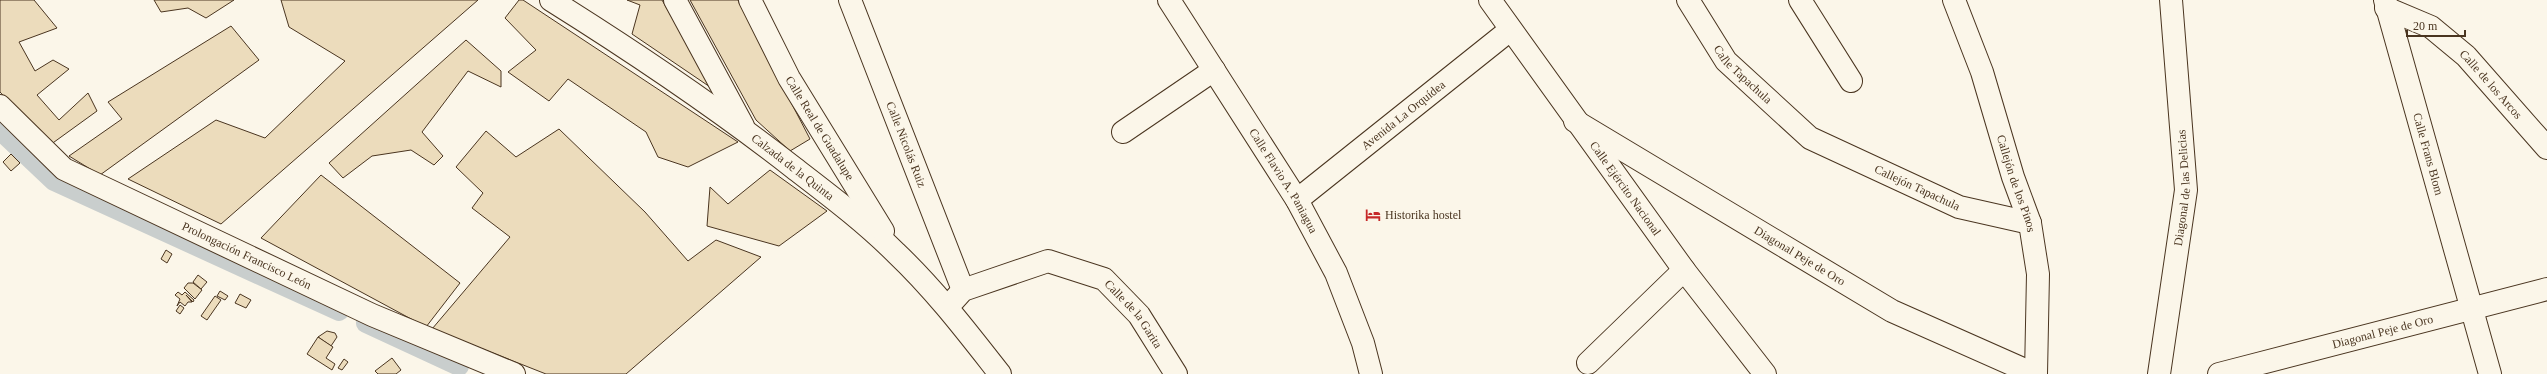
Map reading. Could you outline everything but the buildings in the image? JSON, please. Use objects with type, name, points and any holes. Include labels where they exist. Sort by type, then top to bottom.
[{"type":"street","name":"Calzada de la Quinta","points":[[551,0],[616,41],[745,130],[846,208],[896,252],[948,307],[1000,374]]},
{"type":"street","points":[[675,0],[745,130]]},
{"type":"street","name":"Calle Real de Guadalupe","points":[[750,0],[789,78],[896,252]]},
{"type":"street","name":"Calle Nicolás Ruiz","points":[[850,0],[963,290]]},
{"type":"street","name":"Calle Flavio A. Paniagua","points":[[1169,0],[1297,200],[1336,273],[1363,343],[1371,374]]},
{"type":"street","name":"Calle Ejército Nacional","points":[[1490,0],[1575,121],[1684,270],[1765,374]]},
{"type":"street","name":"Calle Tapachula","points":[[1688,0],[1726,61],[1810,138]]},
{"type":"street","points":[[1800,0],[1851,81]]},
{"type":"street","name":"Callejón de los Pinos","points":[[1954,0],[1982,72],[2013,177],[2030,223],[2038,274],[2035,374]]},
{"type":"street","name":"Diagonal de las Delicias","points":[[2159,374],[2186,190],[2171,0]]},
{"type":"street","name":"Calle de los Arcos","points":[[2386,4],[2431,27],[2466,56],[2547,148]]},
{"type":"street","name":"Calle Frans Blom","points":[[2386,4],[2473,309],[2490,374]]},
{"type":"street","name":"Avenida La Orquídea","points":[[1297,200],[1510,30]]},
{"type":"street","points":[[1122,132],[1214,70]]},
{"type":"street","name":"Prolongación Francisco León","points":[[0,106],[64,169],[473,364],[514,374]]},
{"type":"street","name":"Diagonal Peje de Oro","points":[[1575,121],[1892,311],[2035,374]]},
{"type":"street","name":"Callejón Tapachula","points":[[1810,138],[1959,207],[2030,223]]},
{"type":"street","name":"Calle de la Garita","points":[[948,307],[963,290],[1048,261],[1104,279],[1139,315],[1176,374]]},
{"type":"street","points":[[1588,363],[1684,270]]},
{"type":"street","name":"Diagonal Peje de Oro","points":[[2219,374],[2547,289]]},
{"type":"waterway","points":[[0,130],[54,181],[339,311]]},
{"type":"waterway","points":[[366,323],[459,366]]},
{"type":"place","name":"Historika hostel","points":[[1373,215]]}]
